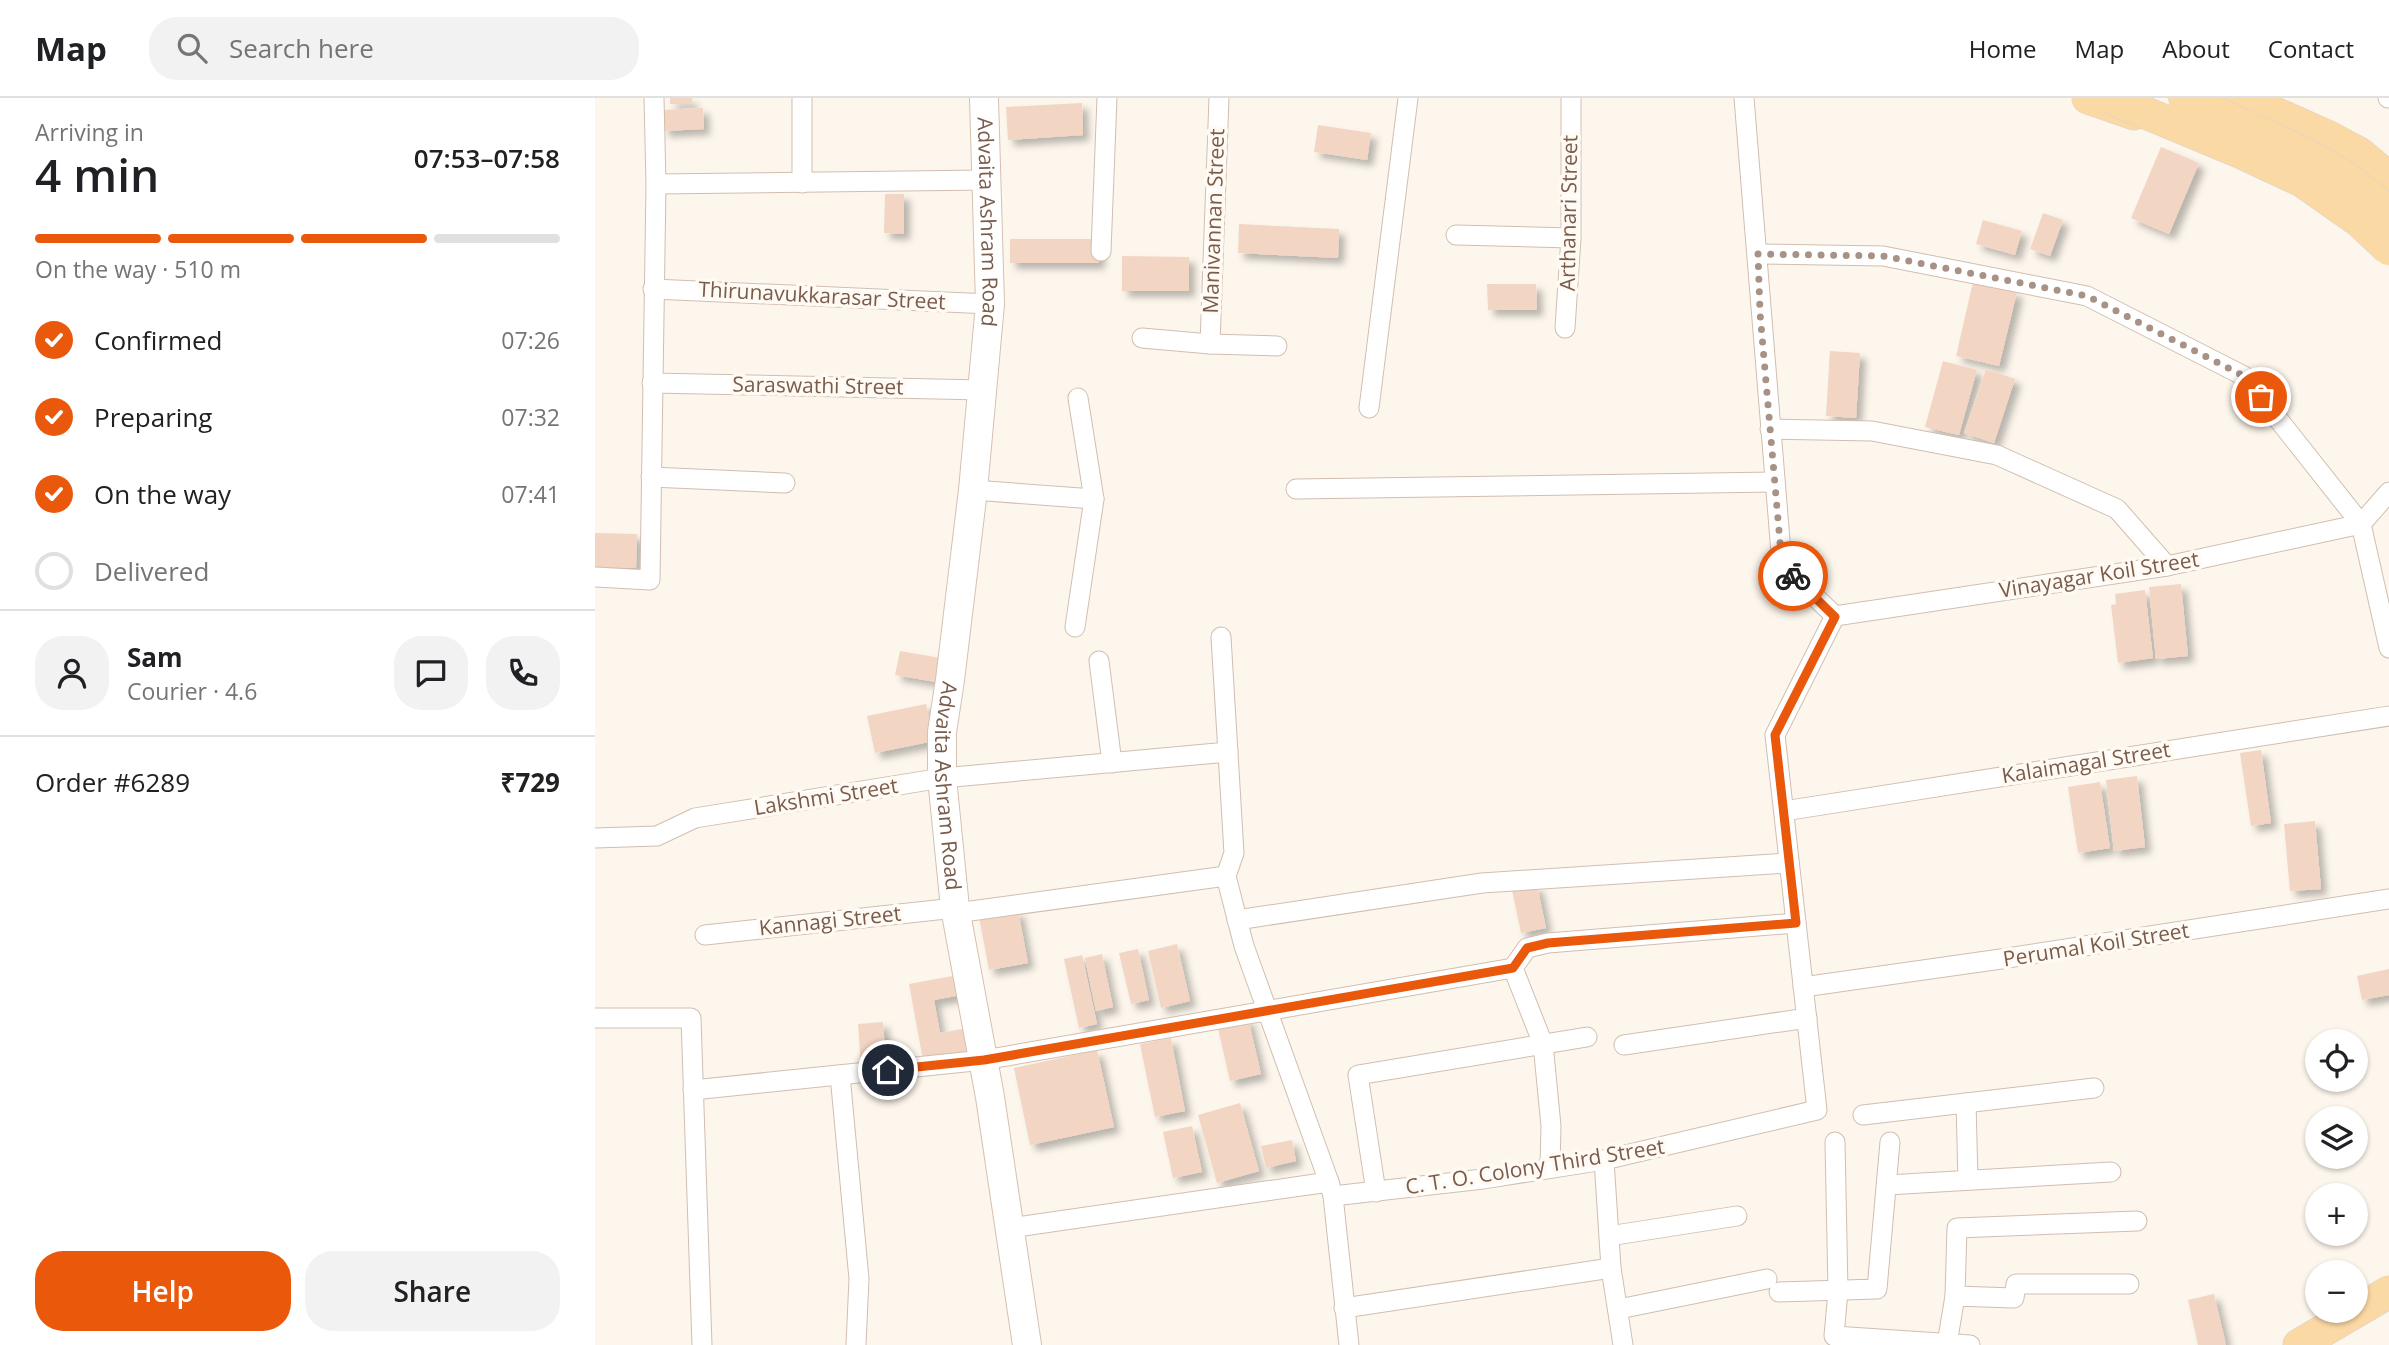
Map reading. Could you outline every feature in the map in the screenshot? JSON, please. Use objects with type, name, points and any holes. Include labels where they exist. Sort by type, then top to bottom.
[{"type":"main road","points":[[2088,98],[2185,135],[2287,181],[2351,221],[2389,257]]},
{"type":"main road","points":[[2110,98],[2302,181],[2359,221],[2389,249]]},
{"type":"main road","points":[[2151,98],[2294,163],[2344,194],[2389,230]]},
{"type":"main road","points":[[2184,98],[2304,153],[2347,178],[2389,212]]},
{"type":"main road","points":[[2204,98],[2333,159],[2389,201]]},
{"type":"main road","points":[[2241,98],[2293,108],[2359,153],[2389,178]]},
{"type":"main road","points":[[2298,1345],[2389,1292]]},
{"type":"main road","points":[[2319,1345],[2389,1304]]},
{"type":"main road","points":[[2341,1345],[2389,1316]]},
{"type":"street","points":[[595,577],[650,580],[656,184],[654,98]]},
{"type":"street","points":[[802,98],[802,183]]},
{"type":"street","name":"Advaita Ashram Road","points":[[984,98],[990,304],[973,490],[942,732],[942,778],[955,910],[984,1060],[1027,1345]]},
{"type":"street","points":[[1101,251],[1107,98]]},
{"type":"street","name":"Manivannan Street","points":[[1210,344],[1219,98]]},
{"type":"street","points":[[1369,408],[1408,98]]},
{"type":"street","name":"Arthanari Street","points":[[1565,328],[1571,238],[1571,98]]},
{"type":"street","points":[[1624,1045],[1807,1018],[1775,735],[1835,617],[1782,565],[1744,98]]},
{"type":"street","points":[[2287,181],[2293,108]]},
{"type":"street","points":[[656,184],[985,180]]},
{"type":"street","points":[[1456,235],[1571,238]]},
{"type":"street","points":[[1758,254],[1883,256],[2087,296],[2244,376],[2361,524],[2389,648]]},
{"type":"street","name":"Thirunavukkarasar Street","points":[[653,289],[990,304]]},
{"type":"street","points":[[1142,338],[1277,346]]},
{"type":"street","name":"Saraswathi Street","points":[[652,383],[983,390]]},
{"type":"street","points":[[1075,627],[1094,499],[1078,398]]},
{"type":"street","points":[[1770,429],[1872,431],[1997,455],[2117,509],[2167,566]]},
{"type":"street","points":[[651,477],[785,483]]},
{"type":"street","points":[[1296,489],[1775,482]]},
{"type":"street","points":[[973,490],[1094,499]]},
{"type":"street","points":[[2361,524],[2389,492]]},
{"type":"street","name":"Vinayagar Koil Street","points":[[1835,617],[2167,566],[2361,524]]},
{"type":"street","points":[[1221,638],[1234,853],[1226,876],[1244,946],[1331,1189],[1349,1345]]},
{"type":"street","points":[[1099,661],[1112,763]]},
{"type":"street","name":"Kalaimagal Street","points":[[1784,811],[2389,716]]},
{"type":"street","name":"Lakshmi Street","points":[[595,838],[657,836],[695,818],[942,778],[1228,752]]},
{"type":"street","points":[[1237,919],[1482,883],[1789,863]]},
{"type":"street","name":"Kannagi Street","points":[[705,934],[955,910],[1226,876]]},
{"type":"street","name":"Perumal Koil Street","points":[[1803,987],[2389,900]]},
{"type":"street","points":[[693,1090],[984,1060],[1267,1012],[1513,968],[1527,948],[1548,943],[1796,923]]},
{"type":"street","points":[[1513,968],[1543,1044],[1551,1126],[1550,1167]]},
{"type":"street","points":[[595,1018],[691,1018],[702,1345]]},
{"type":"street","name":"C. T. O. Colony Third Street","points":[[1010,1228],[1331,1189],[1376,1192],[1604,1160],[1817,1110],[1807,1018]]},
{"type":"street","points":[[1376,1192],[1357,1075],[1587,1037]]},
{"type":"street","points":[[841,1075],[859,1279],[856,1345]]},
{"type":"street","points":[[1863,1115],[2094,1088]]},
{"type":"street","points":[[1966,1103],[1968,1180]]},
{"type":"street","points":[[1835,1142],[1837,1291],[1834,1340],[1970,1345]]},
{"type":"street","points":[[1619,1309],[1773,1286],[1837,1291],[1877,1289],[1891,1142]]},
{"type":"street","points":[[1604,1160],[1611,1268],[1619,1309],[1622,1345]]},
{"type":"street","points":[[1887,1185],[2111,1172]]},
{"type":"street","points":[[1609,1236],[1737,1216]]},
{"type":"street","points":[[1947,1344],[1955,1296],[1957,1228],[2137,1221]]},
{"type":"street","points":[[1344,1308],[1611,1268]]},
{"type":"street","points":[[1955,1296],[2014,1298],[2016,1284],[2129,1284]]},
{"type":"building","points":[[670,98],[692,98],[692,104],[670,104]]},
{"type":"building","points":[[1082,103],[1083,135],[1008,140],[1006,107]]},
{"type":"building","points":[[703,108],[704,129],[663,131],[662,110]]},
{"type":"building","points":[[1318,125],[1371,133],[1367,160],[1314,152]]},
{"type":"building","points":[[2161,147],[2199,163],[2169,234],[2131,218]]},
{"type":"building","points":[[885,194],[904,194],[904,234],[884,233]]},
{"type":"building","points":[[2043,213],[2063,220],[2050,256],[2030,249]]},
{"type":"building","points":[[1983,220],[2022,231],[2015,255],[1976,244]]},
{"type":"building","points":[[1239,224],[1339,229],[1338,258],[1238,253]]},
{"type":"building","points":[[1010,239],[1099,239],[1099,263],[1010,263]]},
{"type":"building","points":[[1122,256],[1189,257],[1189,291],[1122,291]]},
{"type":"building","points":[[1973,282],[2017,292],[1999,366],[1956,356]]},
{"type":"building","points":[[1487,284],[1536,284],[1537,310],[1488,310]]},
{"type":"building","points":[[1830,351],[1860,353],[1856,418],[1826,416]]},
{"type":"building","points":[[1943,361],[1977,370],[1959,435],[1925,427]]},
{"type":"building","points":[[1986,369],[2015,379],[1994,443],[1964,433]]},
{"type":"building","points":[[595,533],[637,534],[636,568],[595,567]]},
{"type":"building","points":[[2181,584],[2188,656],[2156,659],[2149,587]]},
{"type":"building","points":[[2145,590],[2153,658],[2118,663],[2111,605],[2116,604],[2115,594]]},
{"type":"building","points":[[900,651],[940,658],[936,682],[895,675]]},
{"type":"building","points":[[926,704],[934,741],[875,753],[867,716]]},
{"type":"building","points":[[2261,750],[2271,823],[2251,826],[2240,753]]},
{"type":"building","points":[[2137,776],[2145,847],[2114,851],[2106,780]]},
{"type":"building","points":[[2100,782],[2110,848],[2078,853],[2068,787]]},
{"type":"building","points":[[2315,821],[2321,889],[2290,891],[2284,824]]},
{"type":"building","points":[[1537,885],[1546,928],[1521,933],[1512,890]]},
{"type":"building","points":[[1018,910],[1028,963],[989,970],[979,917]]},
{"type":"building","points":[[1177,944],[1190,1001],[1161,1008],[1148,951]]},
{"type":"building","points":[[1138,949],[1149,1000],[1131,1004],[1119,953]]},
{"type":"building","points":[[1102,954],[1113,1007],[1096,1011],[1085,958]]},
{"type":"building","points":[[1082,955],[1097,1024],[1079,1028],[1064,959]]},
{"type":"building","points":[[2389,969],[2389,995],[2362,1000],[2357,976]]},
{"type":"building","points":[[963,974],[966,994],[934,1000],[940,1033],[972,1027],[977,1050],[923,1060],[909,984]]},
{"type":"building","points":[[1248,1018],[1261,1074],[1230,1081],[1217,1024]]},
{"type":"building","points":[[883,1022],[886,1064],[861,1066],[858,1024]]},
{"type":"building","points":[[1171,1038],[1185,1111],[1155,1117],[1140,1044]]},
{"type":"building","points":[[1097,1050],[1114,1127],[1030,1145],[1014,1068]]},
{"type":"building","points":[[1240,1103],[1259,1171],[1217,1183],[1198,1115]]},
{"type":"building","points":[[1192,1126],[1202,1172],[1173,1178],[1163,1132]]},
{"type":"building","points":[[1292,1140],[1296,1161],[1266,1168],[1261,1146]]},
{"type":"building","points":[[2214,1294],[2226,1345],[2198,1345],[2188,1300]]},
{"type":"way so far","points":[[1793,576],[1782,565],[1760,313],[1758,254],[1883,256],[2087,296],[2244,376],[2261,397]]},
{"type":"route","points":[[888,1070],[984,1060],[1513,968],[1527,948],[1548,943],[1796,923],[1775,735],[1835,617],[1793,576]]}]
